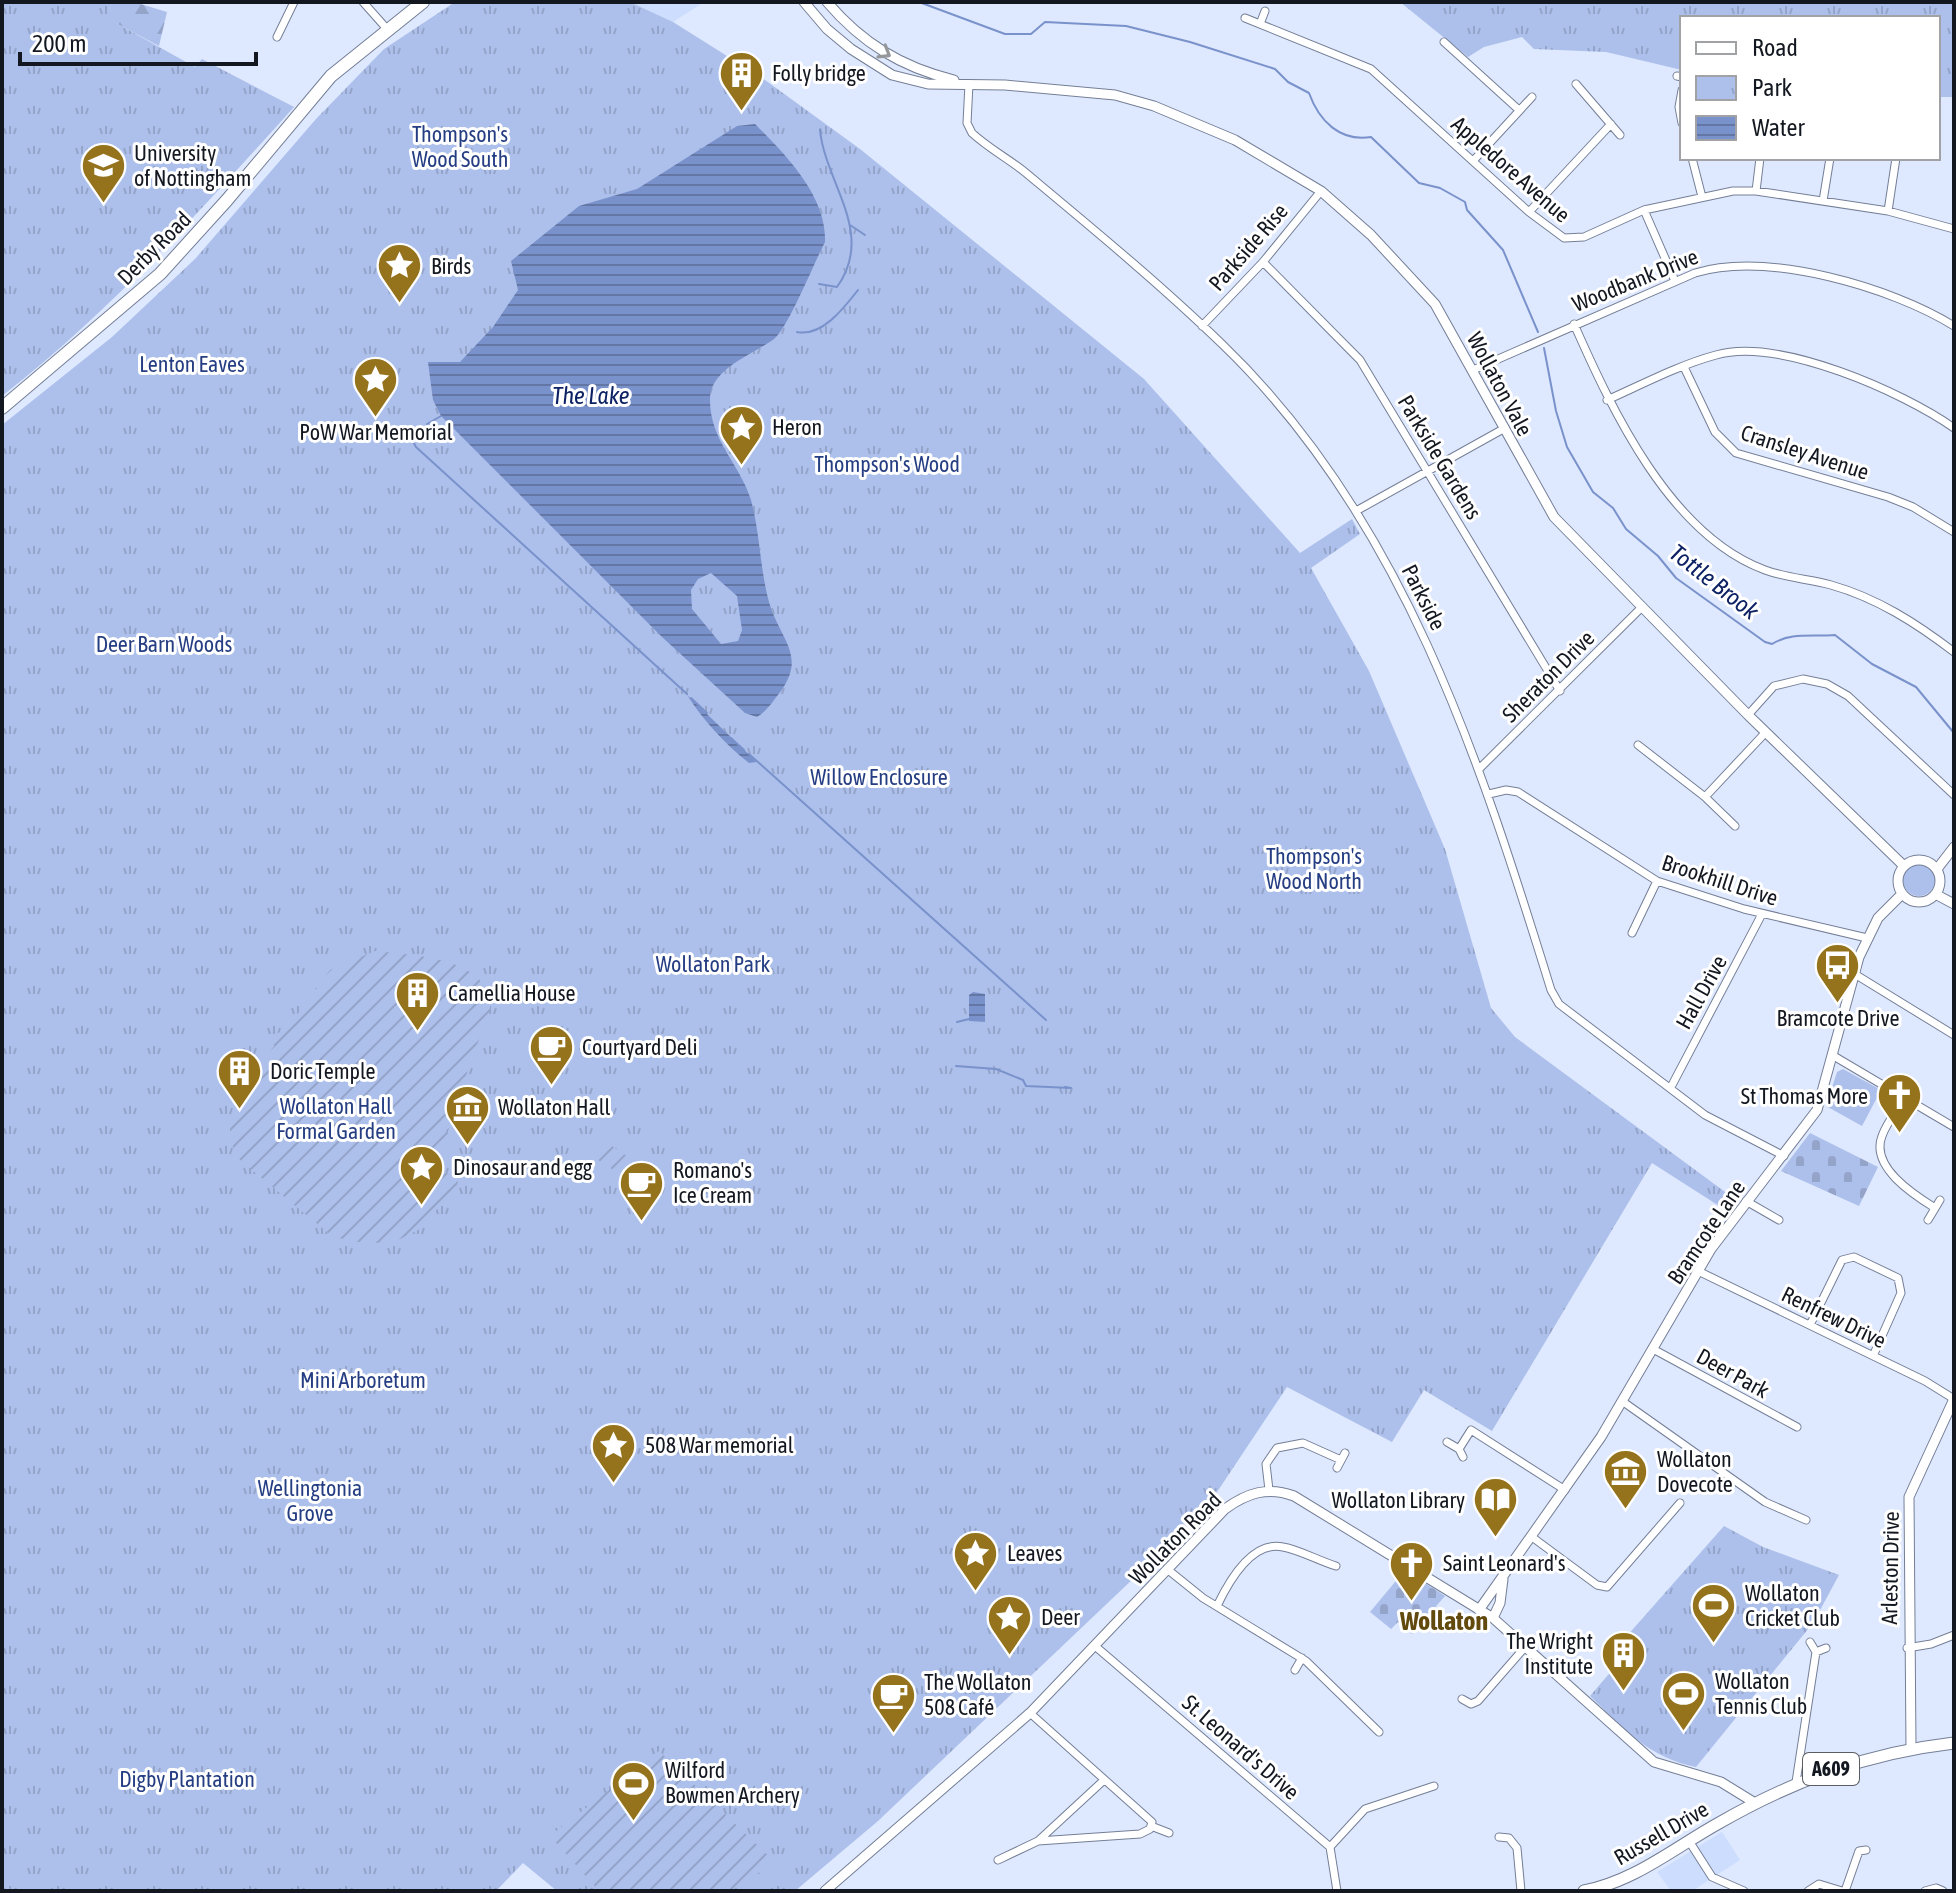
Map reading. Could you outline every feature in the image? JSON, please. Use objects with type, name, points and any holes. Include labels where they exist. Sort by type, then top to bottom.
[{"type":"highway","name":"Derby Road","points":[[2,408],[160,274],[331,76],[423,2]]},
{"type":"main road","name":"A609","points":[[1755,1803],[1796,1782],[1849,1762],[1911,1748],[1954,1743]]},
{"type":"main road","name":"Russell Drive","points":[[1584,1891],[1629,1876],[1755,1803]]},
{"type":"street","points":[[277,37],[294,2]]},
{"type":"street","points":[[363,2],[387,29]]},
{"type":"street","name":"Wollaton Vale","points":[[804,2],[835,36],[872,66],[892,75],[928,84],[969,84],[1115,95],[1154,106],[1235,140],[1321,191],[1419,283],[1435,304],[1554,517],[1748,715],[1904,866]]},
{"type":"street","name":"Wollaton Vale","points":[[827,2],[846,24],[889,57],[969,84]]},
{"type":"street","points":[[1260,24],[1265,11]]},
{"type":"street","name":"Appledore Avenue","points":[[1245,18],[1362,64],[1419,118],[1556,234],[1573,239],[1644,210],[1702,197],[1756,191],[1888,211],[1954,229]]},
{"type":"street","points":[[835,36],[846,24]]},
{"type":"street","points":[[1444,42],[1519,110]]},
{"type":"street","points":[[1471,65],[1477,57]]},
{"type":"street","name":"Parkside","points":[[969,84],[967,123],[972,133],[1076,214],[1202,326],[1302,431],[1356,511],[1424,637],[1480,768],[1555,997],[1719,1123],[1784,1156]]},
{"type":"street","points":[[1576,84],[1620,135]]},
{"type":"street","points":[[1473,161],[1532,97]]},
{"type":"street","points":[[1529,212],[1611,124]]},
{"type":"street","points":[[1693,160],[1702,197]]},
{"type":"street","points":[[1756,191],[1760,160]]},
{"type":"street","points":[[1823,201],[1830,160]]},
{"type":"street","points":[[1888,211],[1896,160]]},
{"type":"street","name":"Parkside Rise","points":[[1202,326],[1263,262],[1321,191]]},
{"type":"street","points":[[1644,210],[1675,281]]},
{"type":"street","name":"Parkside Gardens","points":[[1263,262],[1360,360],[1560,691]]},
{"type":"street","name":"Woodbank Drive","points":[[1473,370],[1675,281],[1726,265],[1785,270],[1853,284],[1937,316],[1954,326]]},
{"type":"street","points":[[1574,324],[1624,431],[1662,486],[1718,542],[1763,570],[1831,585],[1908,617],[1954,652]]},
{"type":"street","points":[[1607,400],[1719,354],[1784,357],[1851,375],[1891,391],[1954,428]]},
{"type":"street","name":"Cransley Avenue","points":[[1684,367],[1715,432],[1736,453],[1888,497],[1913,507],[1954,532]]},
{"type":"street","points":[[1356,511],[1505,428]]},
{"type":"street","name":"Sheraton Drive","points":[[1480,768],[1641,608]]},
{"type":"street","points":[[1748,715],[1774,686],[1803,679],[1827,684],[1848,696],[1954,795]]},
{"type":"street","points":[[1705,797],[1766,732]]},
{"type":"street","points":[[1638,745],[1705,797],[1735,826]]},
{"type":"street","name":"Brookhill Drive","points":[[1489,794],[1506,790],[1518,792],[1657,881],[1762,914],[1867,938]]},
{"type":"street","points":[[1937,869],[1954,847]]},
{"type":"street","points":[[1937,895],[1941,878],[1937,869],[1920,862],[1904,866],[1898,880],[1902,894],[1925,899],[1937,895],[1954,904]]},
{"type":"street","points":[[1632,933],[1657,881]]},
{"type":"street","name":"Bramcote Lane","points":[[1479,1610],[1565,1490],[1622,1401],[1698,1271],[1823,1099],[1853,973],[1867,938],[1882,913],[1902,894]]},
{"type":"street","name":"Hall Drive","points":[[1671,1087],[1762,914]]},
{"type":"street","points":[[1853,973],[1954,1035]]},
{"type":"street","points":[[1832,1055],[1954,1127]]},
{"type":"street","points":[[1905,1097],[1881,1137],[1882,1151],[1893,1176],[1935,1208]]},
{"type":"street","points":[[1928,1220],[1940,1200]]},
{"type":"street","points":[[1746,1201],[1779,1220]]},
{"type":"street","points":[[1810,1325],[1840,1261],[1854,1257],[1887,1273],[1900,1281],[1901,1293],[1873,1356]]},
{"type":"street","name":"Renfrew Drive","points":[[1698,1271],[1954,1399]]},
{"type":"street","name":"Deer Park","points":[[1653,1349],[1797,1427]]},
{"type":"street","name":"Arleston Drive","points":[[1911,1748],[1907,1648],[1909,1497],[1954,1399]]},
{"type":"street","points":[[1622,1401],[1765,1502],[1806,1520]]},
{"type":"street","points":[[1447,1442],[1461,1453],[1471,1430],[1480,1432],[1565,1490]]},
{"type":"street","points":[[1341,1460],[1303,1443],[1277,1448],[1266,1464],[1269,1490],[1294,1496],[1493,1618],[1654,1762],[1721,1782],[1755,1803]]},
{"type":"street","name":"Wollaton Road","points":[[825,1891],[1030,1713],[1225,1509],[1245,1496],[1269,1490]]},
{"type":"street","points":[[1532,1537],[1601,1587],[1607,1587],[1642,1543],[1658,1534],[1680,1503]]},
{"type":"street","points":[[1217,1606],[1230,1580],[1247,1562],[1269,1547],[1284,1547],[1336,1566]]},
{"type":"street","points":[[1167,1569],[1262,1637],[1302,1658],[1379,1732]]},
{"type":"street","name":"Bramcote Lane","points":[[1493,1618],[1500,1603],[1503,1578]]},
{"type":"street","points":[[1907,1648],[1931,1644],[1954,1635]]},
{"type":"street","points":[[1796,1782],[1816,1652],[1810,1642]]},
{"type":"street","name":"St. Leonard's Drive","points":[[1095,1646],[1330,1847]]},
{"type":"street","points":[[1462,1699],[1471,1704],[1478,1701],[1526,1646]]},
{"type":"street","points":[[1816,1652],[1826,1648]]},
{"type":"street","points":[[1295,1670],[1302,1658]]},
{"type":"street","points":[[1030,1713],[1103,1781],[1150,1818],[1151,1826]]},
{"type":"street","points":[[998,1860],[1038,1841],[1103,1781]]},
{"type":"street","points":[[1337,1891],[1330,1847],[1365,1809],[1403,1791],[1434,1786]]},
{"type":"street","points":[[1151,1826],[1169,1833]]},
{"type":"street","points":[[1038,1841],[1140,1834],[1151,1826]]},
{"type":"street","points":[[1499,1837],[1509,1838],[1517,1848],[1521,1891]]},
{"type":"street","points":[[1689,1841],[1712,1877],[1744,1891]]},
{"type":"street","points":[[1808,1891],[1819,1884],[1844,1891],[1859,1851],[1866,1850]]},
{"type":"street","points":[[1925,1891],[1943,1891]]},
{"type":"shaded area","points":[[630,2],[704,2],[673,22]]},
{"type":"shaded area","points":[[1722,1832],[1740,1860],[1692,1891],[1671,1891],[1657,1872]]},
{"type":"green space","name":"University of Nottingham","points":[[2,2],[112,2],[107,18],[195,67],[202,59],[294,107],[118,294],[2,396]]},
{"type":"green space","points":[[112,2],[134,2],[167,12],[159,46],[106,18]]},
{"type":"green space","name":"Wollaton Park","points":[[455,2],[630,2],[673,22],[765,80],[860,149],[1144,379],[1300,553],[1352,519],[1360,534],[1311,568],[1369,671],[1445,849],[1491,1008],[1515,1037],[1736,1200],[1727,1211],[1652,1163],[1492,1431],[1424,1390],[1392,1442],[1287,1387],[1215,1495],[1174,1540],[878,1821],[795,1891],[557,1891],[523,1863],[496,1891],[2,1891],[2,425],[112,337],[195,259],[316,119],[384,49]]},
{"type":"green space","points":[[1400,2],[1954,2],[1954,97],[1940,97],[1940,16],[1680,16],[1680,70],[1606,52],[1534,49],[1522,37],[1484,47],[1468,57]]},
{"type":"green space","points":[[1919,864],[1930,869],[1935,880],[1930,891],[1919,896],[1908,891],[1903,880],[1908,869]]},
{"type":"green space","name":"Wollaton Hall Formal Garden","points":[[375,951],[427,957],[463,968],[478,978],[487,991],[490,1008],[461,1089],[445,1122],[450,1126],[446,1131],[449,1134],[435,1154],[425,1151],[420,1159],[426,1164],[429,1160],[458,1181],[457,1186],[420,1229],[398,1240],[369,1244],[333,1237],[240,1160],[232,1145],[230,1130],[238,1100],[274,1046],[274,1034],[285,1031],[330,970]]},
{"type":"green space","points":[[1843,1069],[1881,1090],[1862,1126],[1826,1106],[1837,1072]]},
{"type":"green space","points":[[1810,1133],[1878,1167],[1859,1206],[1781,1171]]},
{"type":"green space","points":[[601,1142],[606,1142],[637,1163],[627,1179],[592,1156]]},
{"type":"green space","points":[[1724,1526],[1763,1547],[1839,1575],[1813,1623],[1696,1767],[1664,1757],[1651,1749],[1590,1696],[1626,1654],[1626,1637]]},
{"type":"green space","points":[[1405,1570],[1445,1596],[1412,1634],[1398,1622],[1391,1629],[1370,1612]]},
{"type":"green space","points":[[659,1751],[775,1862],[731,1891],[599,1891],[550,1836]]},
{"type":"water","name":"The Lake","points":[[755,124],[802,177],[819,208],[825,242],[780,333],[725,371],[712,389],[710,400],[715,428],[751,500],[769,602],[791,657],[792,667],[781,691],[757,717],[745,713],[662,637],[441,416],[433,400],[428,362],[460,362],[493,327],[518,290],[511,261],[579,206],[637,189],[737,126]],"holes":[[[711,573],[737,596],[742,630],[738,641],[721,644],[692,609],[691,590],[698,579]]]},
{"type":"water","points":[[687,695],[757,762],[749,763],[731,748]]},
{"type":"water","points":[[973,992],[985,994],[985,1022],[969,1021],[969,995]]},
{"type":"waterway","name":"Tottle Brook","points":[[919,2],[1005,34],[1031,34],[1045,22],[1126,26],[1275,69],[1288,82],[1309,93],[1325,121],[1340,133],[1371,137],[1419,183],[1440,188],[1465,202],[1467,210],[1503,250],[1538,332]]},
{"type":"waterway","points":[[819,284],[837,287],[848,267],[852,247],[845,208],[820,130]]},
{"type":"waterway","points":[[850,225],[865,235]]},
{"type":"waterway","points":[[797,332],[824,326],[858,290]]},
{"type":"waterway","name":"Tottle Brook","points":[[1544,348],[1556,411],[1567,447],[1593,492],[1613,508],[1626,529],[1658,556],[1676,578],[1765,642],[1772,644],[1794,636],[1835,635],[1872,664],[1916,687],[1954,733]]},
{"type":"waterway","points":[[427,424],[441,416]]},
{"type":"waterway","points":[[411,438],[416,447],[687,694]]},
{"type":"waterway","points":[[691,698],[707,713]]},
{"type":"waterway","points":[[731,738],[744,750]]},
{"type":"waterway","points":[[749,754],[1046,1020]]},
{"type":"waterway","points":[[957,1022],[969,1019]]},
{"type":"waterway","points":[[956,1066],[996,1069],[1023,1080],[1026,1086],[1071,1088],[1065,1087]]},
{"type":"place","name":"Folly bridge","points":[[741,112]]},
{"type":"place","name":"University of Nottingham","points":[[103,205]]},
{"type":"place","name":"Birds","points":[[400,305]]},
{"type":"place","name":"PoW War Memorial","points":[[376,418]]},
{"type":"place","name":"Heron","points":[[741,466]]},
{"type":"place","name":"Bramcote Drive","points":[[1838,1004]]},
{"type":"place","name":"Camellia House","points":[[417,1032]]},
{"type":"place","name":"Courtyard Deli","points":[[551,1086]]},
{"type":"place","name":"Doric Temple","points":[[239,1110]]},
{"type":"place","name":"St Thomas More","points":[[1899,1135]]},
{"type":"place","name":"Wollaton Hall","points":[[467,1146]]},
{"type":"place","name":"Dinosaur and egg","points":[[422,1206]]},
{"type":"place","name":"Romano's Ice Cream","points":[[642,1222]]},
{"type":"place","name":"508 War memorial","points":[[614,1484]]},
{"type":"place","name":"Wollaton Dovecote","points":[[1626,1511]]},
{"type":"place","name":"Wollaton Library","points":[[1496,1539]]},
{"type":"place","name":"Leaves","points":[[976,1592]]},
{"type":"place","name":"Saint Leonard's","points":[[1412,1602]]},
{"type":"place","name":"Wollaton Cricket Club","points":[[1714,1645]]},
{"type":"place","name":"Deer","points":[[1010,1656]]},
{"type":"place","name":"The Wright Institute","points":[[1624,1693]]},
{"type":"place","name":"Wollaton Tennis Club","points":[[1684,1733]]},
{"type":"place","name":"The Wollaton 508 Café","points":[[893,1734]]},
{"type":"place","name":"Wilford Bowmen Archery","points":[[634,1822]]},
{"type":"district","name":"Wollaton","points":[[1444,1621]]},
{"type":"park label","name":"Thompson's Wood South","points":[[460,146]]},
{"type":"park label","name":"Lenton Eaves","points":[[192,364]]},
{"type":"park label","name":"Thompson's Wood","points":[[887,464]]},
{"type":"park label","name":"Deer Barn Woods","points":[[164,644]]},
{"type":"park label","name":"Willow Enclosure","points":[[879,777]]},
{"type":"park label","name":"Thompson's Wood North","points":[[1314,868]]},
{"type":"park label","name":"Mini Arboretum","points":[[363,1380]]},
{"type":"park label","name":"Wellingtonia Grove","points":[[310,1500]]},
{"type":"park label","name":"Digby Plantation","points":[[187,1779]]}]
